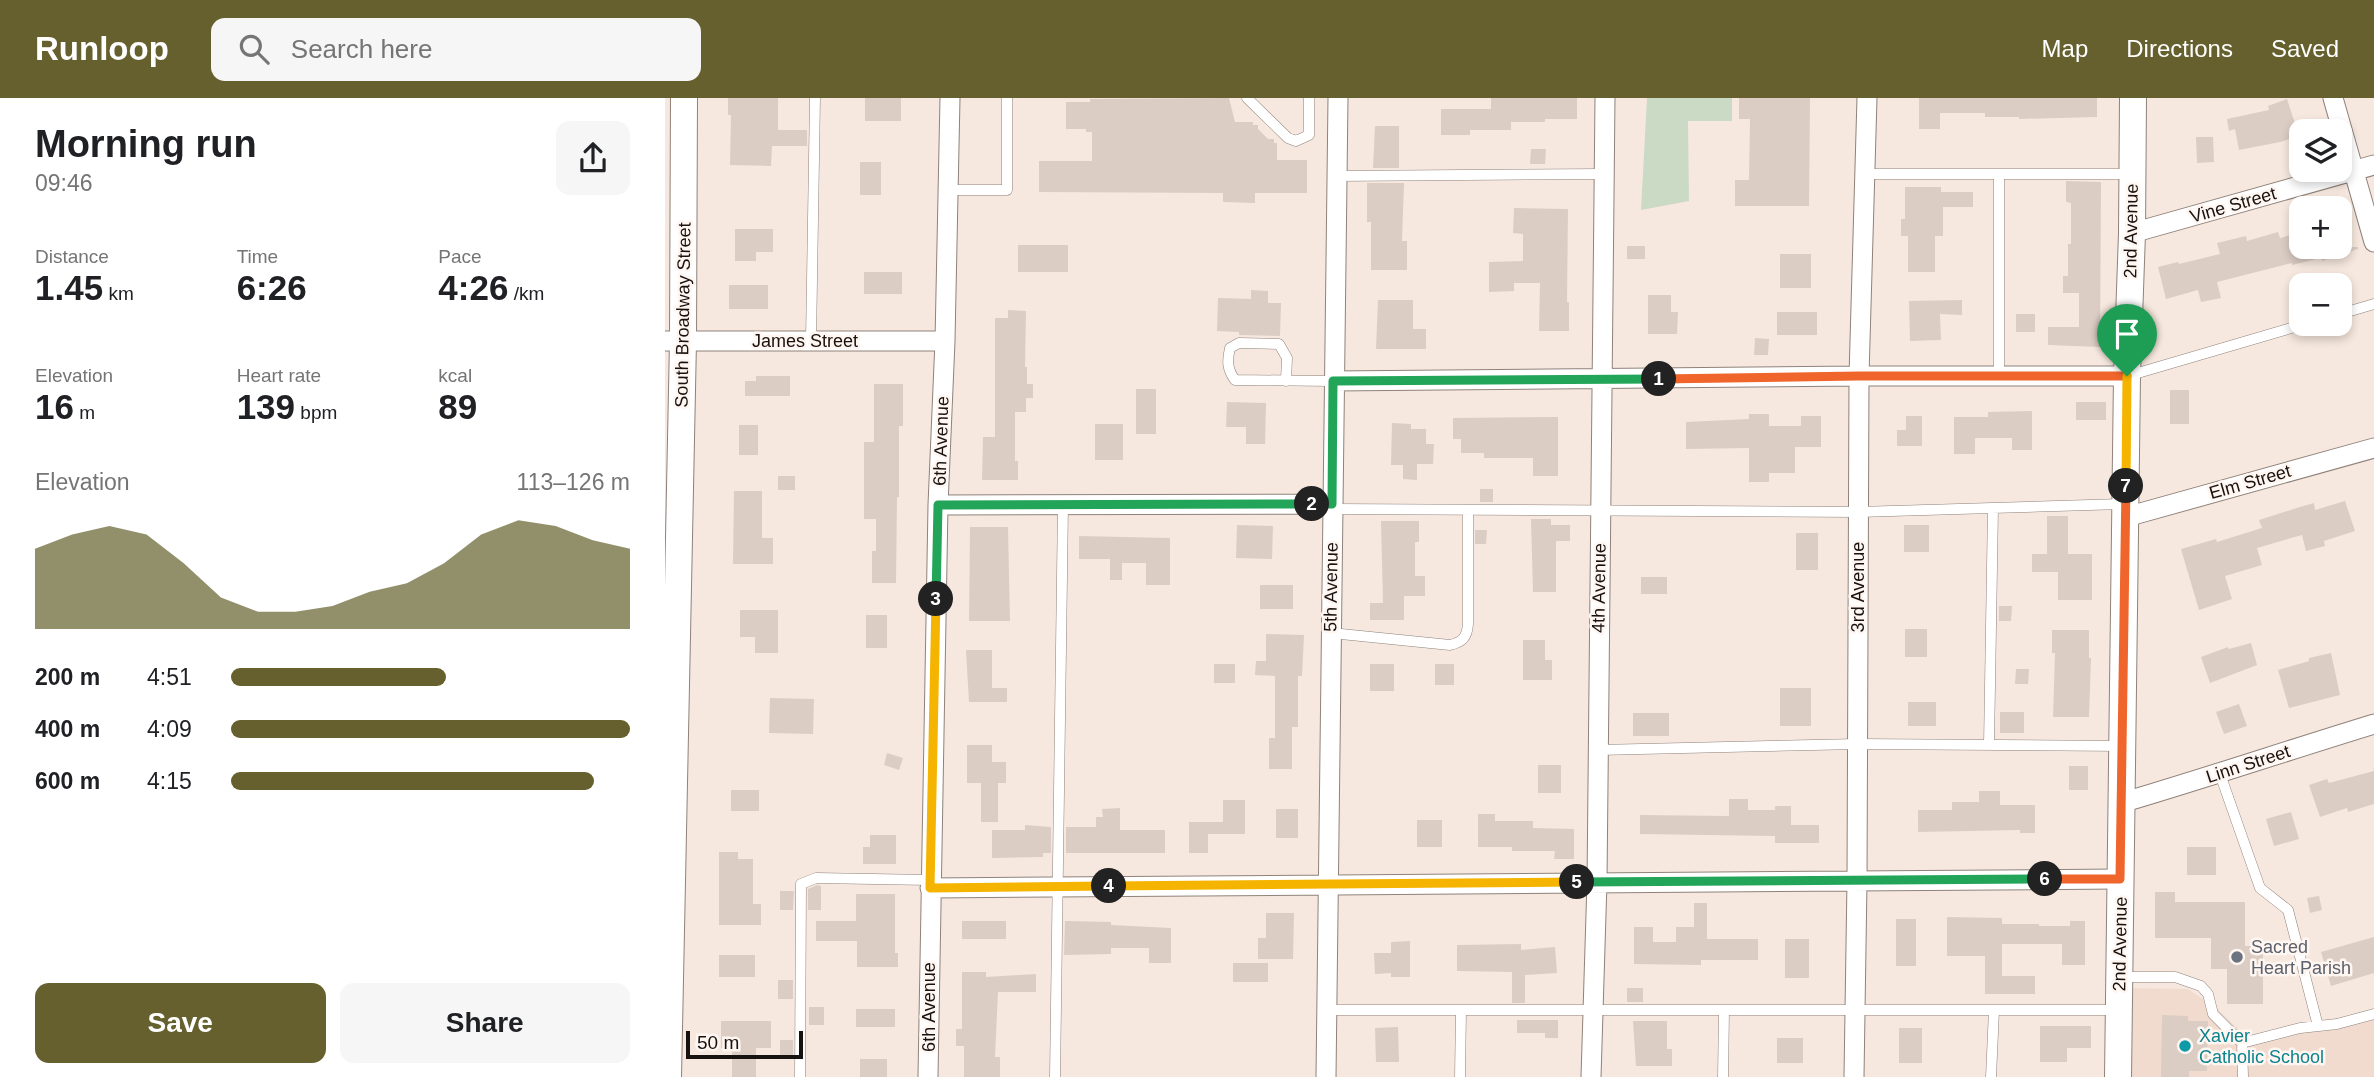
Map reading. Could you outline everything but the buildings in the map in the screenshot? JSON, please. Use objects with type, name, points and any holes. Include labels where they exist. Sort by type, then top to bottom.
[{"type":"street","name":"South Broadway Street","points":[[668,1077],[674,341],[684,98]]},
{"type":"street","name":"6th Avenue","points":[[928,1077],[938,505],[945,341],[950,98]]},
{"type":"street","name":"5th Avenue","points":[[1326,1077],[1338,98]]},
{"type":"street","name":"4th Avenue","points":[[1591,1077],[1597,882],[1605,98]]},
{"type":"street","name":"3rd Avenue","points":[[1854,1077],[1859,376],[1867,98]]},
{"type":"street","name":"2nd Avenue","points":[[2119,1077],[2133,98]]},
{"type":"street","points":[[2333,98],[2374,242]]},
{"type":"street","name":"Vine Street","points":[[2132,233],[2374,166]]},
{"type":"street","name":"James Street","points":[[674,341],[945,341]]},
{"type":"street","points":[[1333,381],[2127,376]]},
{"type":"street","name":"Elm Street","points":[[2126,510],[2374,448]]},
{"type":"street","points":[[938,505],[1332,507]]},
{"type":"street","name":"Linn Street","points":[[2121,803],[2374,724]]},
{"type":"street","points":[[930,884],[1056,886],[2120,879]]},
{"type":"lane","points":[[811,341],[815,98]]},
{"type":"lane","points":[[948,190],[1007,190],[1007,98]]},
{"type":"lane","points":[[1247,98],[1288,138],[1296,141],[1309,135],[1308,98]]},
{"type":"lane","points":[[1336,176],[1604,174]]},
{"type":"lane","points":[[1864,174],[2132,174]]},
{"type":"lane","points":[[1999,174],[1999,376]]},
{"type":"lane","points":[[2352,310],[2374,304]]},
{"type":"lane","points":[[2127,376],[2289,329]]},
{"type":"lane","points":[[1286,381],[1287,358],[1279,344],[1239,343],[1230,348],[1227,361],[1234,380],[1286,381],[1333,381]]},
{"type":"lane","points":[[1055,1077],[1063,505]]},
{"type":"lane","points":[[1332,507],[1858,512],[1993,508],[2126,510]]},
{"type":"lane","points":[[1989,745],[1993,508]]},
{"type":"lane","points":[[1330,633],[1450,645],[1465,639],[1468,624],[1468,510]]},
{"type":"lane","points":[[1598,750],[1858,744],[2122,746]]},
{"type":"lane","points":[[2220,774],[2260,888],[2288,910],[2318,1026]]},
{"type":"lane","points":[[800,1077],[801,884],[816,878],[930,884]]},
{"type":"lane","points":[[2120,977],[2175,977],[2201,986],[2208,994],[2213,1014],[2242,1043],[2243,1077]]},
{"type":"lane","points":[[1327,1010],[2119,1010]]},
{"type":"lane","points":[[1460,1077],[1461,1010]]},
{"type":"lane","points":[[1991,1077],[1994,1010]]},
{"type":"lane","points":[[1723,1077],[1724,1011]]},
{"type":"lane","points":[[2242,1043],[2374,1014]]},
{"type":"shaded area","points":[[2119,988],[2188,989],[2217,1009],[2247,1037],[2374,1014],[2374,1077],[2118,1077]]},
{"type":"green space","points":[[1647,98],[1732,98],[1732,121],[1688,121],[1689,201],[1641,210]]},
{"type":"place","name":"Sacred Heart Parish","points":[[2237,957]]},
{"type":"place","name":"Xavier Catholic School","points":[[2185,1046]]},
{"type":"route","points":[[2127,376],[2120,879],[930,888],[938,505],[1332,504],[1333,381],[2127,376]]}]
